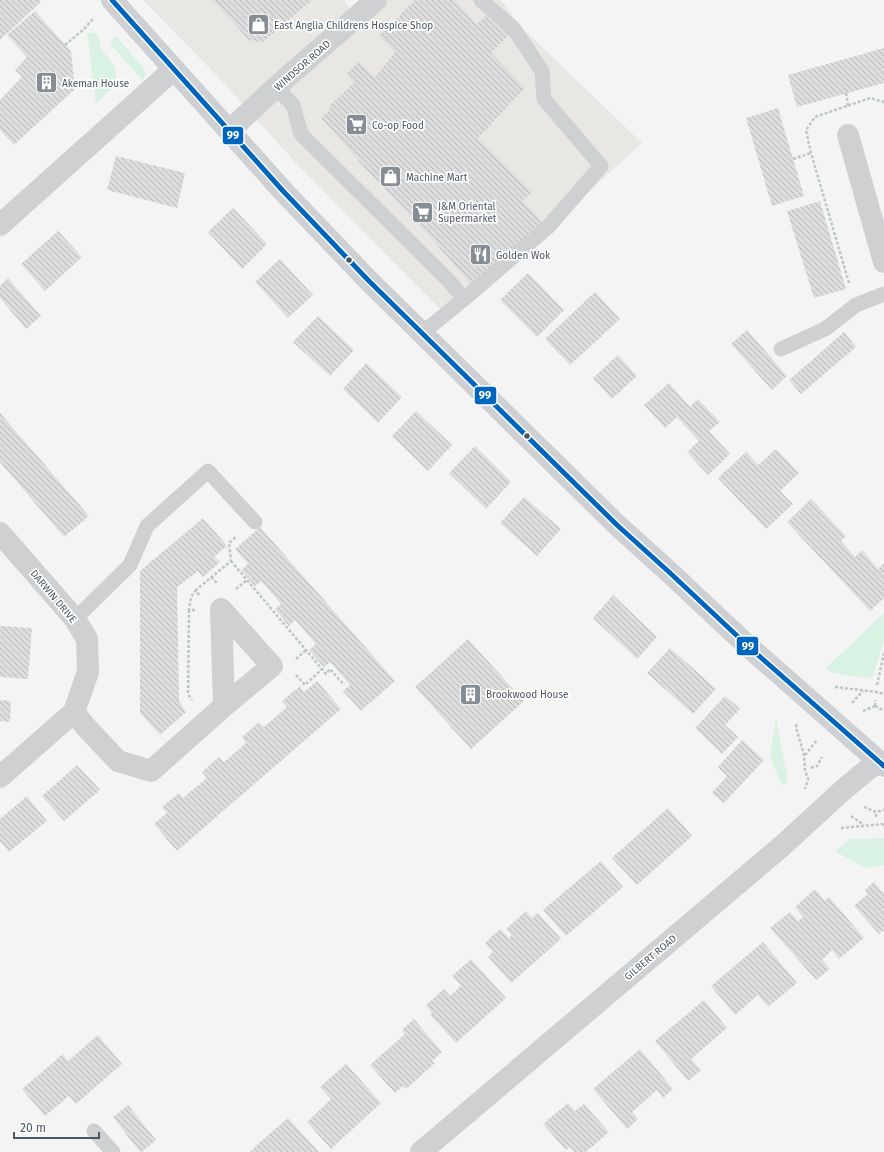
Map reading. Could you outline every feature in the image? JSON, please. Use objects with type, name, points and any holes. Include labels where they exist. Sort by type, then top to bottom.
[{"type":"main road","points":[[112,0],[283,191],[421,334],[617,525],[749,647],[791,683],[826,716],[882,760]]},
{"type":"street","name":"WINDSOR ROAD","points":[[230,131],[276,88],[376,0]]},
{"type":"street","points":[[0,225],[174,69]]},
{"type":"street","points":[[848,135],[884,262]]},
{"type":"street","name":"DARWIN DRIVE","points":[[0,533],[75,619],[86,639],[88,672],[74,712],[0,777]]},
{"type":"street","points":[[74,712],[118,761],[151,771],[224,702],[272,666],[221,608]]},
{"type":"street","points":[[221,608],[224,702]]},
{"type":"street","name":"GILBERT ROAD","points":[[421,1152],[782,846],[843,790],[882,760]]},
{"type":"lane","points":[[421,334],[548,227],[601,166],[544,99],[542,71],[514,29],[481,0]]},
{"type":"lane","points":[[276,88],[292,105],[301,134],[449,281],[464,299]]},
{"type":"lane","points":[[781,349],[825,329],[856,305],[884,294]]},
{"type":"lane","points":[[75,619],[130,565],[147,526],[208,471],[255,522]]},
{"type":"lane","points":[[94,1131],[113,1152]]},
{"type":"path","points":[[65,45],[94,20]]},
{"type":"path","points":[[846,93],[848,106]]},
{"type":"path","points":[[793,159],[810,153]]},
{"type":"path","points":[[255,522],[229,543],[231,561],[326,674],[330,670],[344,685]]},
{"type":"path","points":[[221,608],[212,611],[196,590],[231,561]]},
{"type":"path","points":[[189,610],[188,694],[193,701],[224,702]]},
{"type":"path","points":[[292,662],[306,650]]},
{"type":"path","points":[[877,685],[884,653]]},
{"type":"path","points":[[292,671],[305,685],[322,669]]},
{"type":"path","points":[[791,683],[798,731],[808,779],[803,795]]},
{"type":"path","points":[[831,686],[884,694]]},
{"type":"path","points":[[854,700],[863,691]]},
{"type":"path","points":[[875,706],[876,700]]},
{"type":"path","points":[[875,706],[884,711]]},
{"type":"path","points":[[863,711],[875,706]]},
{"type":"path","points":[[804,755],[818,739]]},
{"type":"path","points":[[811,768],[817,766],[822,756]]},
{"type":"path","points":[[817,766],[820,770]]},
{"type":"path","points":[[861,806],[876,812],[884,810]]},
{"type":"path","points":[[876,812],[876,817]]},
{"type":"shaded area","points":[[143,0],[343,0],[358,17],[376,0],[501,0],[519,25],[642,143],[450,319],[294,161],[223,82]]},
{"type":"green space","points":[[87,32],[97,34],[102,51],[113,64],[116,71],[115,82],[112,87],[96,103]]},
{"type":"green space","points":[[116,36],[145,70],[143,81],[111,45],[111,41]]},
{"type":"green space","points":[[884,613],[884,640],[873,677],[869,678],[832,673],[825,669]]},
{"type":"green space","points":[[776,718],[788,781],[782,786],[770,756]]},
{"type":"green space","points":[[884,838],[884,865],[864,868],[835,851],[851,839]]},
{"type":"building","points":[[0,0],[40,0],[41,2],[0,40]]},
{"type":"building","name":"East Anglia Childrens Hospice Shop","points":[[213,0],[312,0],[263,42],[249,40]]},
{"type":"building","points":[[415,0],[455,0],[477,24],[489,13],[510,34],[491,53],[525,88],[478,138],[532,192],[523,200],[542,222],[472,286],[434,241],[367,170],[321,118],[331,109],[329,106],[354,83],[346,74],[359,62],[375,77],[395,52],[379,36]]},
{"type":"building","name":"Akeman House","points":[[35,11],[71,51],[75,89],[14,145],[0,130],[0,100],[22,77],[15,70],[27,57],[7,35]]},
{"type":"building","points":[[884,48],[884,83],[797,107],[788,75]]},
{"type":"building","points":[[778,108],[804,196],[772,206],[746,118]]},
{"type":"building","points":[[116,156],[185,173],[177,208],[107,190]]},
{"type":"building","points":[[820,201],[846,289],[814,298],[787,211]]},
{"type":"building","points":[[233,208],[267,244],[242,269],[208,232]]},
{"type":"building","points":[[58,231],[82,257],[45,291],[21,264]]},
{"type":"building","points":[[280,259],[313,295],[288,318],[255,282]]},
{"type":"building","points":[[528,273],[564,310],[537,337],[500,300]]},
{"type":"building","points":[[8,278],[41,316],[26,329],[0,298],[0,286]]},
{"type":"building","points":[[595,292],[620,319],[570,365],[545,339]]},
{"type":"building","points":[[318,316],[354,350],[330,376],[293,342]]},
{"type":"building","points":[[747,330],[787,376],[772,390],[731,344]]},
{"type":"building","points":[[844,332],[856,347],[801,394],[789,380]]},
{"type":"building","points":[[618,355],[637,376],[612,399],[593,378]]},
{"type":"building","points":[[366,363],[402,397],[378,423],[343,389]]},
{"type":"building","points":[[669,383],[690,407],[698,399],[720,422],[709,431],[730,454],[708,475],[687,452],[699,441],[677,417],[665,428],[644,405]]},
{"type":"building","points":[[416,411],[452,445],[428,471],[392,436]]},
{"type":"building","points":[[0,413],[89,516],[64,537],[0,462]]},
{"type":"building","points":[[475,446],[511,482],[486,509],[449,473]]},
{"type":"building","points":[[776,449],[799,473],[780,491],[793,504],[766,529],[718,478],[746,452],[758,465]]},
{"type":"building","points":[[524,497],[561,529],[537,556],[500,523]]},
{"type":"building","points":[[811,499],[846,536],[841,541],[855,557],[862,550],[878,569],[884,563],[884,598],[870,611],[787,522]]},
{"type":"building","points":[[203,518],[227,546],[214,557],[220,562],[203,577],[198,571],[177,587],[179,701],[186,712],[160,735],[140,713],[140,571]]},
{"type":"building","points":[[260,527],[395,681],[361,711],[343,691],[350,685],[330,662],[324,667],[309,650],[316,644],[295,620],[289,626],[275,609],[281,604],[261,581],[255,586],[241,570],[248,564],[235,549]]},
{"type":"building","points":[[613,595],[657,637],[637,659],[593,618]]},
{"type":"building","points":[[0,626],[32,628],[28,679],[0,677]]},
{"type":"building","name":"Brookwood House","points":[[468,639],[524,701],[471,749],[415,687]]},
{"type":"building","points":[[670,648],[716,689],[693,714],[647,673]]},
{"type":"building","points":[[317,681],[341,709],[177,851],[154,824],[167,813],[162,807],[179,793],[183,798],[207,778],[202,772],[219,757],[224,762],[246,743],[242,737],[259,722],[264,727],[287,707],[282,701],[300,686],[304,692]]},
{"type":"building","points":[[725,696],[740,709],[725,725],[738,737],[722,754],[695,728]]},
{"type":"building","points":[[0,700],[11,701],[10,722],[0,721]]},
{"type":"building","points":[[742,740],[764,760],[724,803],[712,793],[727,776],[718,767]]},
{"type":"building","points":[[77,765],[100,790],[64,821],[42,796]]},
{"type":"building","points":[[27,796],[47,821],[9,852],[0,841],[0,819]]},
{"type":"building","points":[[668,808],[692,836],[637,885],[612,858]]},
{"type":"building","points":[[601,861],[623,887],[566,936],[543,910]]},
{"type":"building","points":[[874,882],[884,894],[884,930],[879,934],[854,906],[868,894],[865,890]]},
{"type":"building","points":[[815,889],[825,901],[829,897],[864,938],[839,959],[832,950],[822,960],[830,969],[816,980],[770,928],[790,912],[798,921],[803,917],[795,907]]},
{"type":"building","points":[[526,911],[532,918],[538,913],[561,939],[511,983],[488,957],[493,952],[485,943],[500,929],[509,938],[512,935],[506,929]]},
{"type":"building","points":[[763,942],[797,983],[768,1007],[758,995],[735,1015],[711,986]]},
{"type":"building","points":[[471,959],[506,998],[456,1043],[430,1015],[432,1013],[426,1005],[444,989],[450,996],[461,986],[452,976]]},
{"type":"building","points":[[704,1000],[727,1028],[691,1059],[701,1070],[688,1081],[655,1041]]},
{"type":"building","points":[[414,1019],[442,1052],[432,1061],[435,1063],[406,1089],[403,1086],[395,1093],[370,1065],[405,1034],[402,1030]]},
{"type":"building","points":[[98,1035],[122,1064],[76,1104],[69,1096],[45,1116],[22,1089],[63,1054],[68,1061]]},
{"type":"building","points":[[640,1049],[673,1089],[663,1098],[657,1090],[632,1112],[638,1119],[627,1129],[593,1089]]},
{"type":"building","points":[[346,1064],[381,1103],[331,1149],[307,1122],[331,1099],[320,1087]]},
{"type":"building","points":[[568,1103],[575,1111],[584,1104],[609,1132],[586,1152],[574,1152],[570,1147],[566,1150],[543,1124]]},
{"type":"building","points":[[128,1105],[156,1140],[142,1152],[140,1152],[113,1117]]},
{"type":"building","points":[[288,1118],[319,1152],[250,1152],[258,1144]]},
{"type":"transit line","name":"99","points":[[112,0],[283,191],[368,280],[617,525],[749,647],[884,766]]},
{"type":"place","name":"East Anglia Childrens Hospice Shop","points":[[259,25]]},
{"type":"place","name":"Akeman House","points":[[46,83]]},
{"type":"place","name":"Co-op Food","points":[[356,125]]},
{"type":"place","name":"Machine Mart","points":[[390,177]]},
{"type":"place","name":"J&M Oriental Supermarket","points":[[423,212]]},
{"type":"place","name":"Golden Wok","points":[[480,255]]},
{"type":"place","name":"Brookwood House","points":[[470,694]]}]
